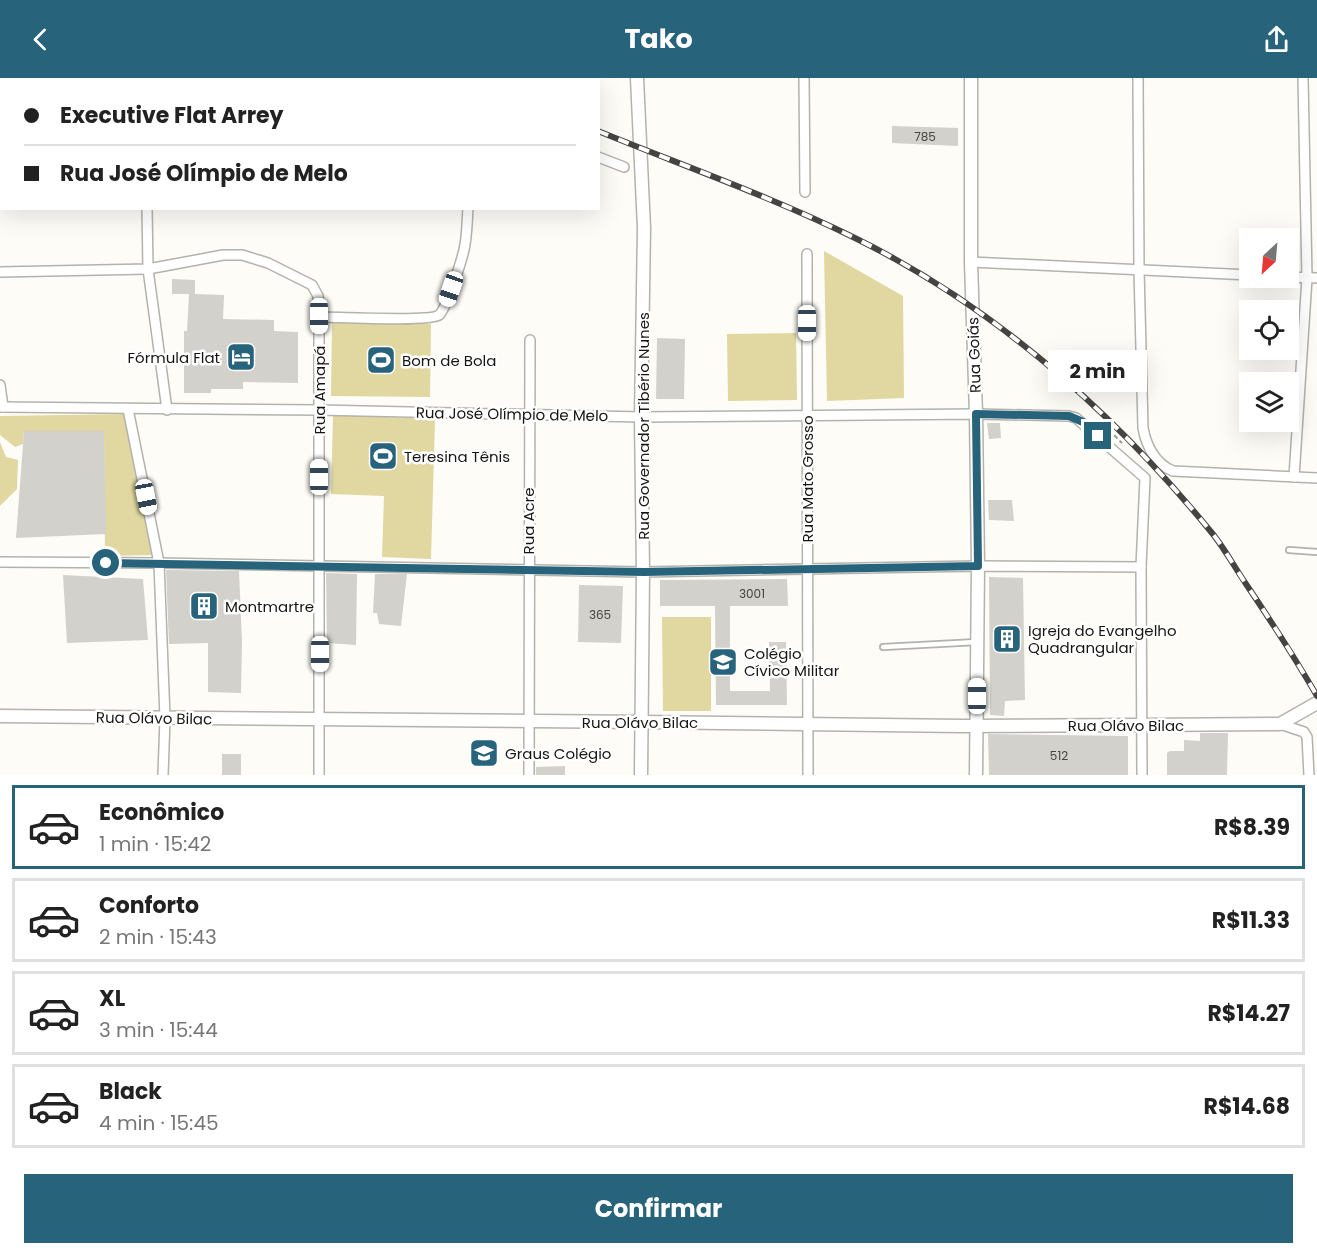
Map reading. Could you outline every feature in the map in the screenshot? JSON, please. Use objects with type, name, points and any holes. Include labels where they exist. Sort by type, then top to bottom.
[{"type":"street","name":"Rua Governador Tibério Nunes","points":[[637,78],[644,228],[640,417],[644,572],[641,775]]},
{"type":"street","points":[[804,78],[805,192]]},
{"type":"street","name":"Rua Goiás","points":[[970,78],[971,262],[978,566],[976,775]]},
{"type":"street","points":[[1138,78],[1139,270],[1143,428],[1146,442],[1161,464],[1173,471],[1317,478]]},
{"type":"street","points":[[1294,477],[1312,278],[1303,78]]},
{"type":"street","points":[[600,158],[624,167]]},
{"type":"street","points":[[147,210],[148,269],[167,410]]},
{"type":"street","points":[[319,316],[429,318],[439,315],[445,307],[464,250],[468,210]]},
{"type":"street","name":"Rua Mato Grosso","points":[[807,254],[808,775]]},
{"type":"street","name":"Rua Amapá","points":[[148,269],[223,255],[242,255],[268,263],[312,285],[318,296],[320,775]]},
{"type":"street","points":[[971,262],[1239,275]]},
{"type":"street","points":[[0,272],[148,269]]},
{"type":"street","name":"Rua Acre","points":[[529,775],[528,415],[530,340]]},
{"type":"street","points":[[0,385],[1,407]]},
{"type":"street","name":"Rua José Olímpio de Melo","points":[[1,407],[319,410],[640,417],[976,414],[1069,416],[1076,418],[1144,478],[1141,567]]},
{"type":"street","points":[[128,409],[159,563],[165,718],[163,775]]},
{"type":"street","points":[[0,562],[644,572],[978,566],[1141,567],[1142,775]]},
{"type":"street","points":[[1280,724],[1317,703]]},
{"type":"street","name":"Rua Olávo Bilac","points":[[0,716],[976,726],[1280,724]]},
{"type":"street","points":[[1280,724],[1304,732],[1307,737],[1309,775]]},
{"type":"lane","points":[[1289,550],[1317,552]]},
{"type":"lane","points":[[883,647],[977,642]]},
{"type":"shaded area","points":[[824,251],[903,296],[904,398],[827,401]]},
{"type":"shaded area","name":"Bom de Bola","points":[[332,323],[431,324],[430,397],[331,396]]},
{"type":"shaded area","points":[[796,333],[797,400],[728,401],[727,334]]},
{"type":"shaded area","points":[[125,414],[153,555],[105,556],[104,432],[24,431],[23,444],[15,447],[0,435],[0,416]]},
{"type":"shaded area","name":"Teresina Tênis","points":[[333,415],[435,419],[431,559],[382,557],[384,496],[331,494]]},
{"type":"shaded area","points":[[0,442],[6,457],[18,460],[17,489],[0,506]]},
{"type":"shaded area","points":[[662,617],[711,617],[711,711],[663,711]]},
{"type":"building","points":[[892,126],[958,128],[958,146],[892,143]]},
{"type":"building","name":"Fórmula Flat","points":[[172,279],[195,280],[195,294],[224,295],[223,319],[274,320],[274,331],[298,332],[298,383],[243,382],[243,389],[211,389],[211,393],[184,393],[184,331],[187,331],[189,294],[172,294]]},
{"type":"building","points":[[657,338],[685,339],[684,399],[656,399]]},
{"type":"building","points":[[987,423],[1000,423],[1001,438],[989,439]]},
{"type":"building","points":[[24,431],[104,431],[106,534],[16,538]]},
{"type":"building","points":[[988,500],[1012,500],[1014,521],[989,520]]},
{"type":"building","name":"Montmartre","points":[[166,570],[239,571],[242,642],[241,693],[208,692],[208,643],[169,644]]},
{"type":"building","points":[[326,573],[357,574],[356,645],[327,643]]},
{"type":"building","points":[[375,574],[407,574],[401,626],[379,624],[377,613],[373,613]]},
{"type":"building","points":[[63,575],[143,579],[148,640],[67,643]]},
{"type":"building","name":"Igreja do Evangelho Quadrangular","points":[[989,577],[1023,578],[1025,700],[1005,701],[1004,716],[990,715]]},
{"type":"building","points":[[787,579],[788,606],[730,606],[730,691],[770,691],[769,642],[786,642],[787,705],[716,705],[715,606],[660,606],[660,580]]},
{"type":"building","points":[[579,585],[623,586],[621,643],[578,642]]},
{"type":"building","points":[[1200,733],[1228,733],[1227,775],[1167,775],[1167,753],[1184,751],[1184,740],[1200,741]]},
{"type":"building","points":[[988,734],[1128,736],[1128,775],[989,775]]},
{"type":"building","points":[[222,754],[241,754],[241,775],[222,775]]},
{"type":"building","points":[[565,766],[565,775],[536,775],[536,767]]},
{"type":"railway","points":[[600,132],[760,195],[855,238],[956,296],[1004,330],[1093,405],[1135,446],[1212,533],[1317,696]]},
{"type":"place","name":"Fórmula Flat","points":[[241,357]]},
{"type":"place","name":"Bom de Bola","points":[[381,360]]},
{"type":"place","name":"Teresina Tênis","points":[[383,456]]},
{"type":"place","name":"Montmartre","points":[[204,606]]},
{"type":"place","name":"Igreja do Evangelho Quadrangular","points":[[1007,639]]},
{"type":"place","name":"Colégio Cívico Militar","points":[[723,662]]},
{"type":"place","name":"Graus Colégio","points":[[484,753]]},
{"type":"route","points":[[106,563],[644,572],[978,566],[976,414],[1069,416],[1083,422],[1098,436]]}]
